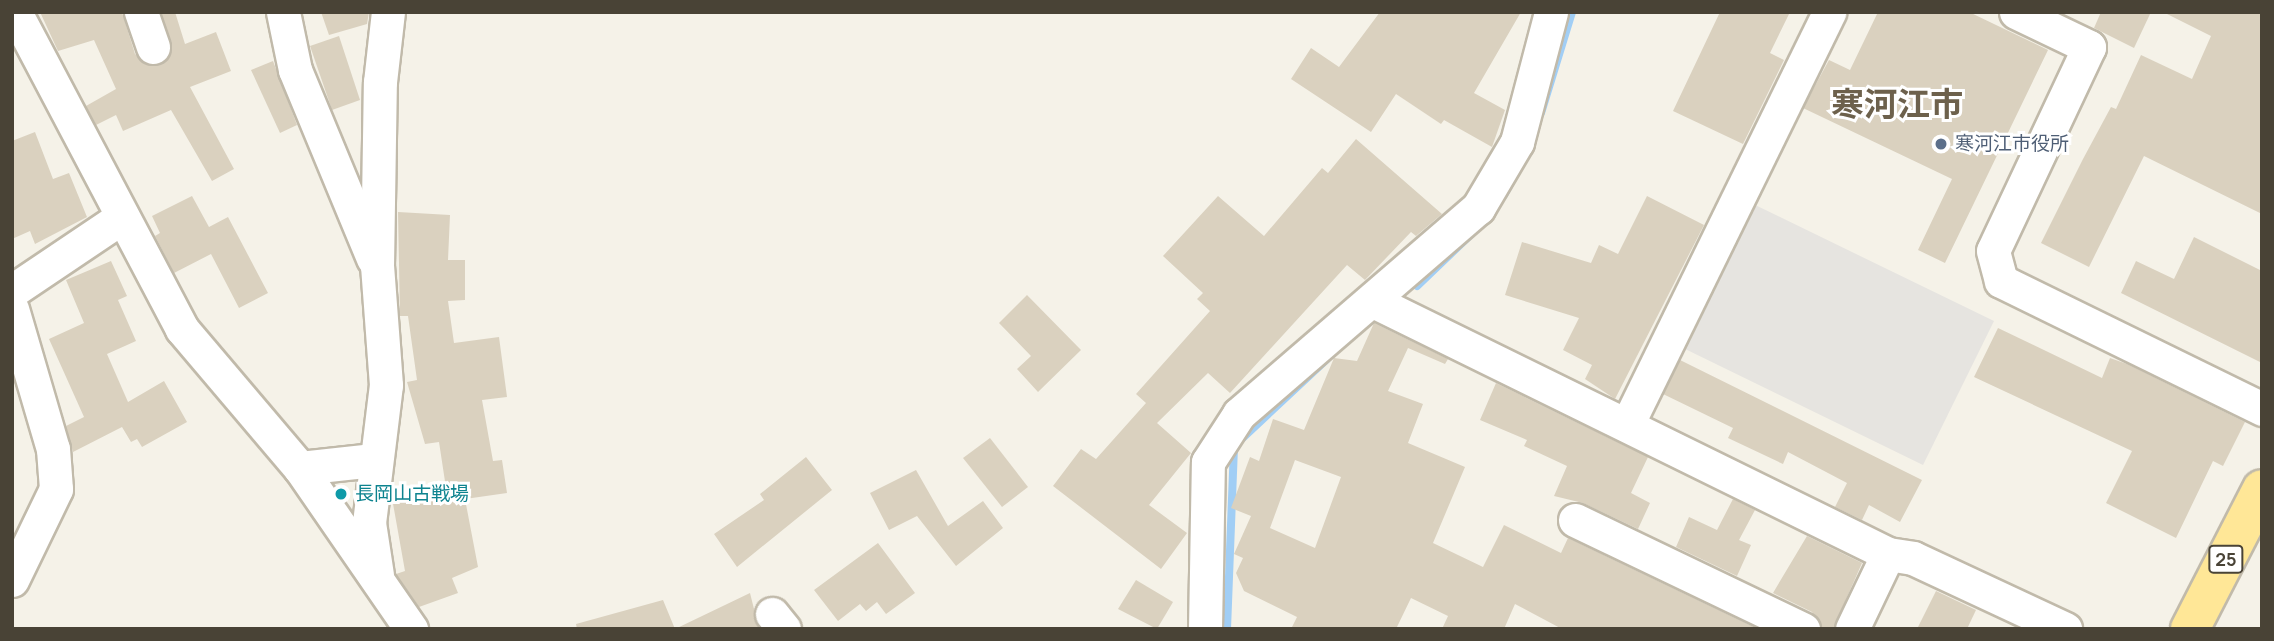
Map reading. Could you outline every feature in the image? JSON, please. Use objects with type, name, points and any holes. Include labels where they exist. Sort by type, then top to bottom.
[{"type":"main road","name":"25","points":[[2190,629],[2262,489]]},
{"type":"street","points":[[15,12],[182,328],[300,468],[379,588],[411,629]]},
{"type":"street","points":[[141,12],[153,47]]},
{"type":"street","points":[[283,12],[295,70],[377,266]]},
{"type":"street","points":[[379,588],[369,523],[374,460],[386,385],[377,266],[380,82],[388,12]]},
{"type":"street","points":[[1205,629],[1208,462],[1239,414],[1478,208],[1517,142],[1551,12]]},
{"type":"street","points":[[1627,425],[1829,12]]},
{"type":"street","points":[[2016,12],[2089,47],[1993,251],[2001,281],[2262,409]]},
{"type":"street","points":[[12,291],[122,217]]},
{"type":"street","points":[[1373,301],[1888,554],[1913,558],[2065,629]]},
{"type":"street","points":[[12,309],[53,449],[56,489],[12,580]]},
{"type":"street","points":[[300,468],[374,460]]},
{"type":"street","points":[[1575,520],[1804,629]]},
{"type":"street","points":[[1852,629],[1888,554]]},
{"type":"shaded area","points":[[1749,202],[1994,321],[1923,465],[1679,346]]},
{"type":"building","points":[[40,12],[122,12],[135,54],[150,66],[160,65],[172,51],[161,12],[175,12],[185,44],[216,32],[231,71],[190,87],[234,169],[212,181],[171,110],[123,131],[116,115],[96,125],[86,106],[116,89],[94,40],[58,51]]},
{"type":"building","points":[[321,12],[369,12],[367,24],[329,35]]},
{"type":"building","points":[[1380,12],[1521,12],[1474,93],[1505,110],[1492,147],[1444,120],[1441,124],[1396,94],[1371,132],[1291,79],[1311,48],[1339,67]]},
{"type":"building","points":[[1720,12],[1790,12],[1770,53],[1784,60],[1743,144],[1673,111]]},
{"type":"building","name":"寒河江市役所","points":[[1878,12],[1969,12],[2048,50],[1945,263],[1918,250],[1952,179],[1803,108],[1829,60],[1850,70]]},
{"type":"building","points":[[2101,12],[2151,12],[2134,48],[2094,28]]},
{"type":"building","points":[[2163,12],[2262,12],[2262,214],[2144,156],[2089,267],[2041,243],[2083,159],[2111,107],[2116,109],[2141,55],[2192,79],[2211,36]]},
{"type":"building","points":[[339,36],[360,100],[332,110],[310,46]]},
{"type":"building","points":[[273,61],[297,125],[280,133],[251,70]]},
{"type":"building","points":[[35,132],[53,179],[69,173],[87,217],[35,244],[30,231],[12,239],[12,141]]},
{"type":"building","points":[[1356,139],[1442,214],[1416,236],[1411,232],[1365,280],[1347,265],[1230,393],[1208,373],[1157,423],[1191,453],[1149,505],[1187,533],[1161,569],[1053,486],[1081,449],[1096,459],[1146,403],[1136,394],[1210,311],[1197,299],[1203,293],[1163,256],[1218,196],[1264,236],[1322,168],[1328,173]]},
{"type":"building","points":[[192,196],[209,227],[228,217],[268,293],[239,308],[211,254],[174,273],[155,236],[160,233],[152,216]]},
{"type":"building","points":[[1647,196],[1704,225],[1615,399],[1585,379],[1592,365],[1563,350],[1579,318],[1505,295],[1522,242],[1591,263],[1599,245],[1618,254]]},
{"type":"building","points":[[398,212],[450,215],[448,260],[465,260],[465,300],[448,301],[454,343],[499,337],[507,397],[482,400],[493,461],[502,460],[507,493],[465,499],[478,567],[452,578],[458,593],[419,607],[396,574],[405,571],[392,498],[446,488],[439,442],[425,444],[407,382],[417,380],[408,316],[400,316]]},
{"type":"building","points":[[2194,237],[2262,271],[2262,363],[2121,293],[2136,261],[2174,279]]},
{"type":"building","points":[[111,261],[127,296],[118,300],[136,341],[107,354],[128,402],[164,381],[187,422],[142,447],[137,439],[131,442],[122,427],[73,452],[66,426],[84,417],[49,339],[84,323],[66,280]]},
{"type":"building","points":[[1027,295],[1081,350],[1038,392],[1017,369],[1031,356],[999,323]]},
{"type":"building","points":[[1374,323],[1448,359],[1445,364],[1408,348],[1388,391],[1423,404],[1408,443],[1465,467],[1433,543],[1483,567],[1504,525],[1561,553],[1568,538],[1758,629],[1562,629],[1515,604],[1504,629],[1442,629],[1448,616],[1411,598],[1396,629],[1291,629],[1297,617],[1244,591],[1236,573],[1243,558],[1234,554],[1251,516],[1231,508],[1250,457],[1259,461],[1273,419],[1304,430],[1334,358],[1357,361]],"holes":[[[1295,460],[1341,477],[1315,548],[1270,528]]]},
{"type":"building","points":[[1998,328],[2102,378],[2110,358],[2127,364],[2245,422],[2223,466],[2213,461],[2176,538],[2106,503],[2132,451],[1974,377]]},
{"type":"building","points":[[1680,360],[1922,480],[1900,522],[1869,505],[1862,520],[1835,507],[1847,483],[1788,452],[1783,464],[1728,438],[1733,428],[1663,394]]},
{"type":"building","points":[[1496,383],[1648,457],[1631,493],[1650,503],[1638,529],[1583,503],[1554,496],[1567,466],[1524,446],[1527,440],[1480,420]]},
{"type":"building","points":[[990,438],[1028,487],[1002,507],[963,458]]},
{"type":"building","points":[[806,457],[832,490],[737,567],[714,534],[764,500],[760,494]]},
{"type":"building","points":[[916,470],[948,526],[983,501],[1003,528],[956,566],[917,516],[889,530],[870,493]]},
{"type":"building","points":[[1733,499],[1755,510],[1739,540],[1751,545],[1737,576],[1676,547],[1689,517],[1717,530]]},
{"type":"building","points":[[1807,536],[1862,563],[1833,629],[1822,629],[1812,612],[1773,593]]},
{"type":"building","points":[[878,543],[915,593],[886,614],[877,602],[866,611],[860,604],[838,621],[814,590]]},
{"type":"building","points":[[1136,580],[1173,602],[1157,629],[1118,609]]},
{"type":"building","points":[[1936,591],[1976,610],[1967,629],[1917,629]]},
{"type":"building","points":[[750,593],[759,629],[675,629]]},
{"type":"building","points":[[663,600],[675,629],[577,629],[576,624]]},
{"type":"waterway","points":[[1541,113],[1572,12]]},
{"type":"waterway","points":[[1504,195],[1523,161]]},
{"type":"waterway","points":[[1417,286],[1483,223]]},
{"type":"waterway","points":[[1227,629],[1234,446],[1327,359]]},
{"type":"place","name":"寒河江市役所","points":[[1941,144]]},
{"type":"place","name":"長岡山古戦場","points":[[341,494]]},
{"type":"district","name":"寒河江市","points":[[1897,104]]}]
